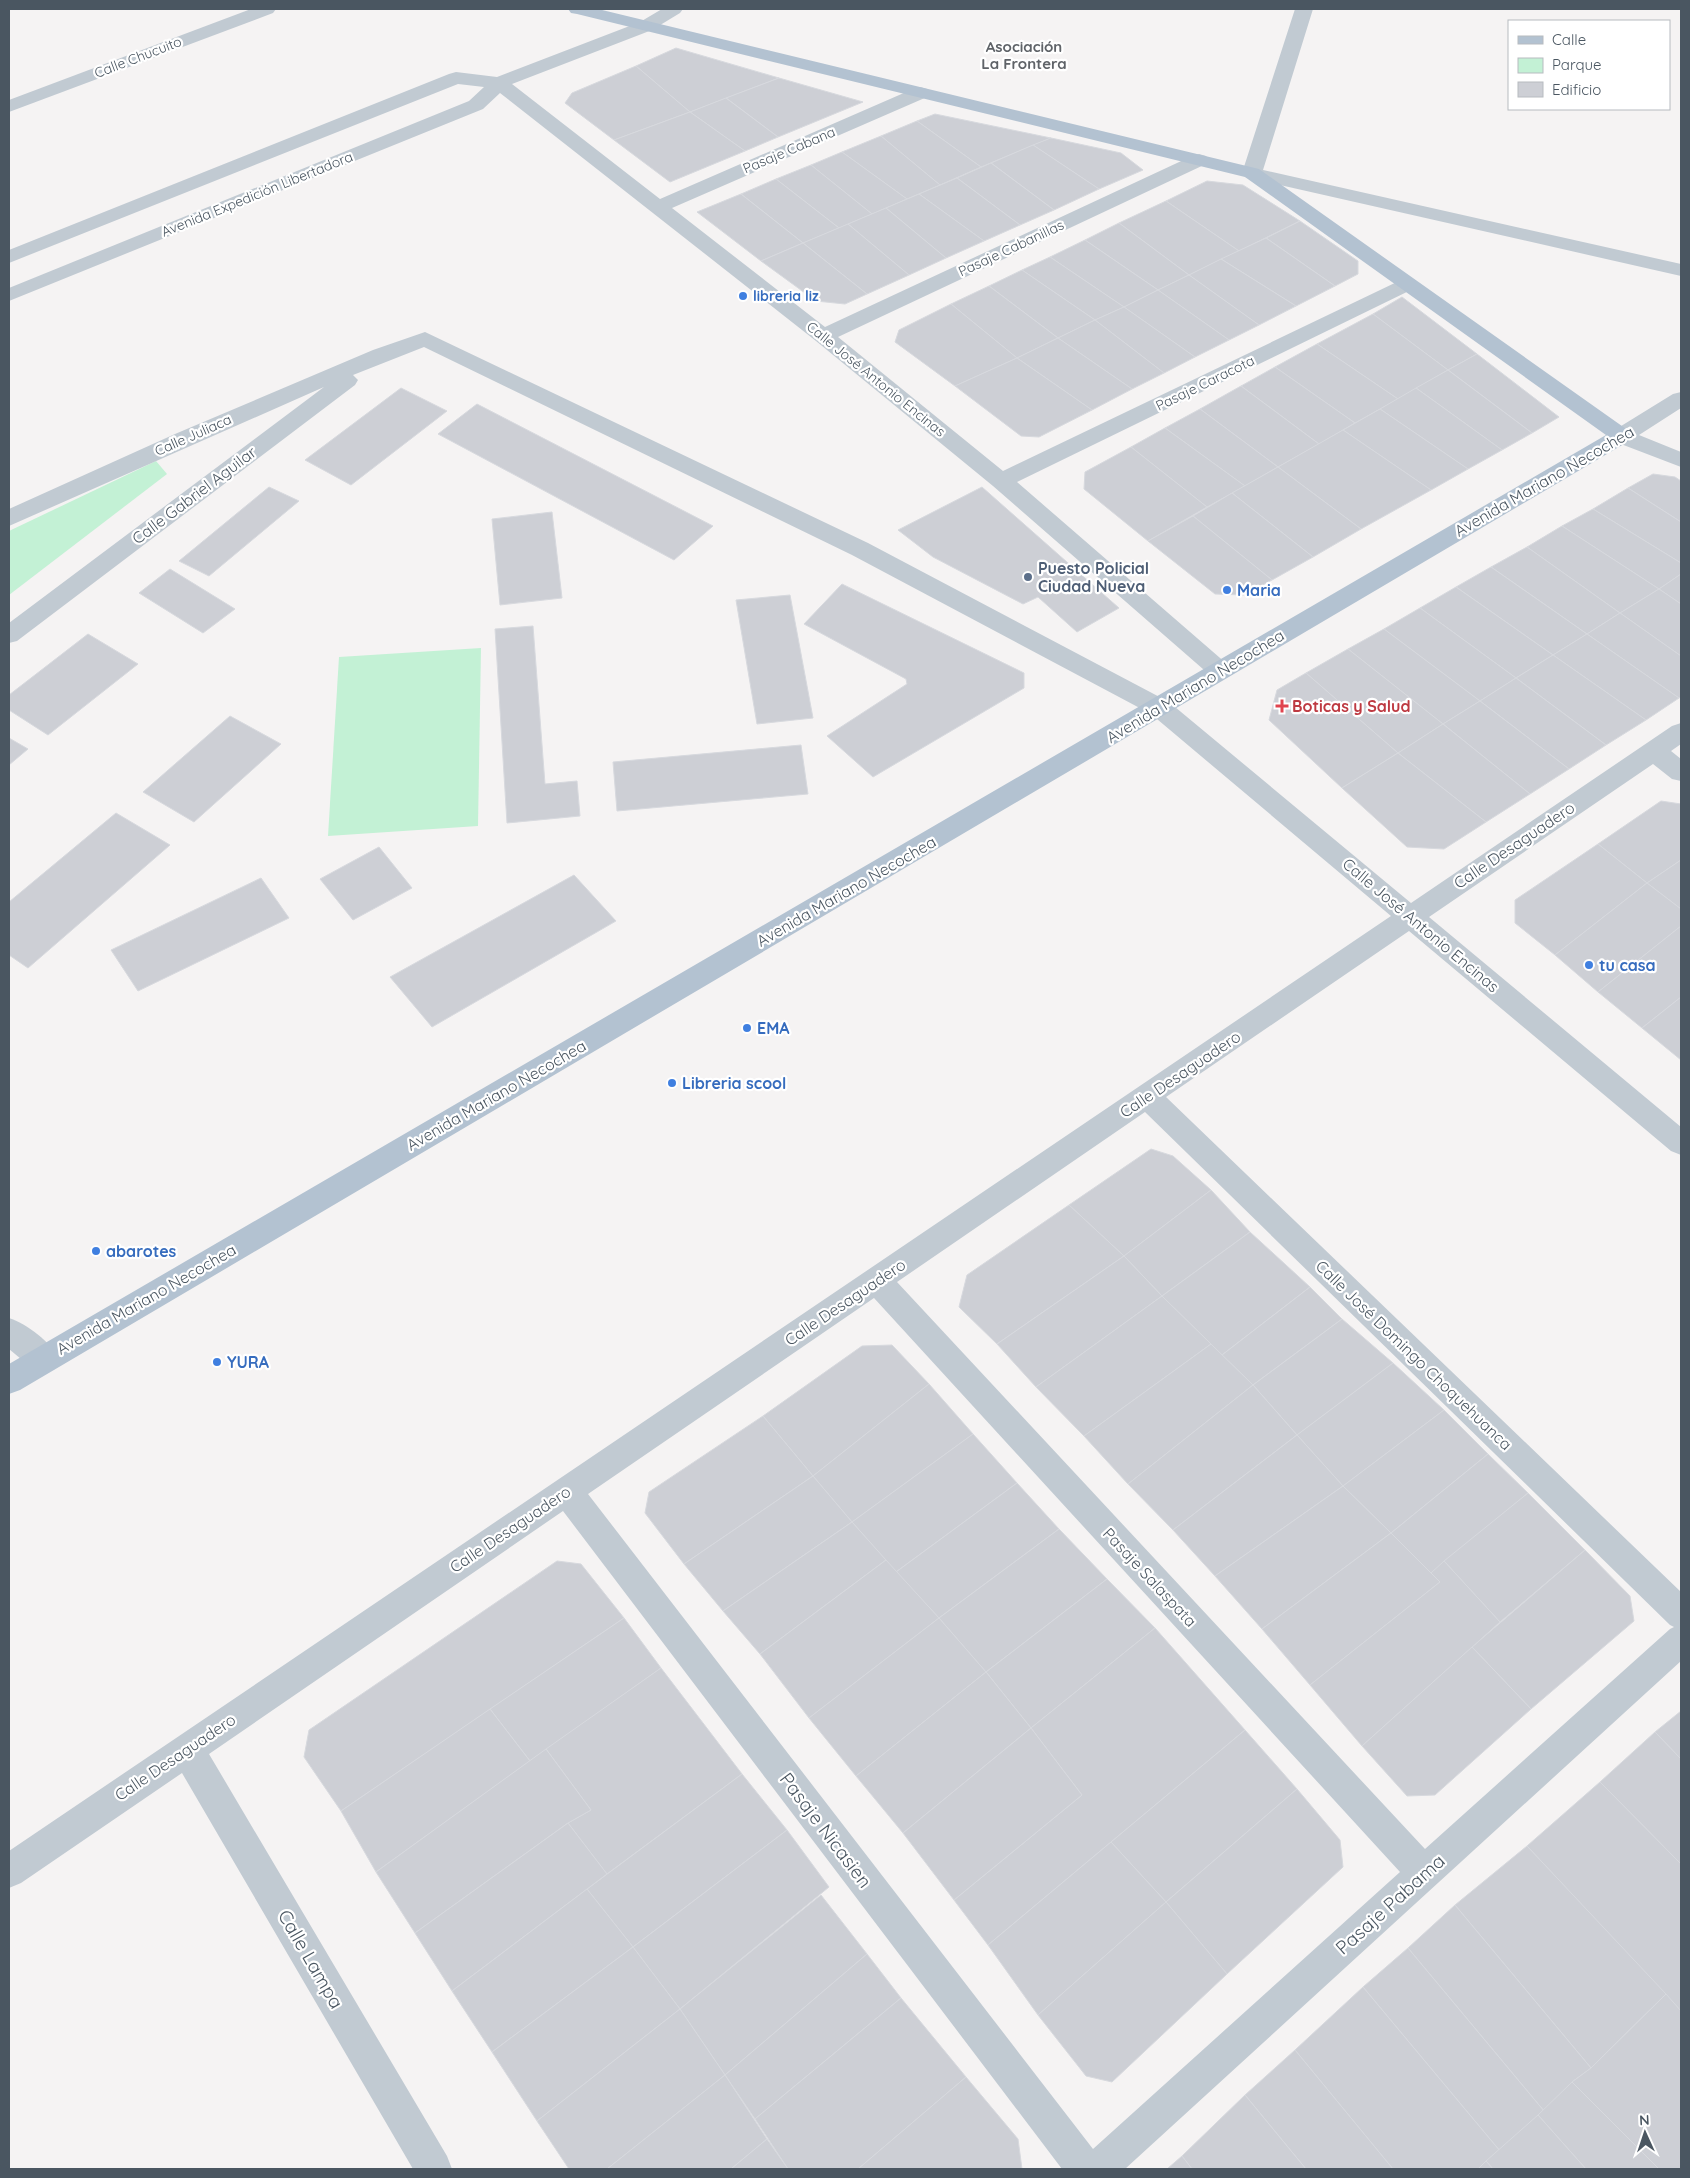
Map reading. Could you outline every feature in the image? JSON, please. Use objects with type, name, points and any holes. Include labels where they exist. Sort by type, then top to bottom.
[{"type":"main road","points":[[577,9],[1252,174],[1621,436]]},
{"type":"main road","name":"Avenida Mariano Necochea","points":[[9,1380],[1160,708],[1219,670],[1621,436]]},
{"type":"street","name":"Calle Chucuito","points":[[9,106],[267,9]]},
{"type":"street","name":"Avenida Expedición Libertadora","points":[[9,295],[476,105],[499,83],[646,26],[674,9]]},
{"type":"street","points":[[1304,9],[1252,174],[1681,270]]},
{"type":"street","name":"Avenida Expedición Libertadora","points":[[9,257],[456,78],[499,83]]},
{"type":"street","name":"Calle José Antonio Encinas","points":[[499,83],[823,336],[1002,481],[1219,670]]},
{"type":"street","name":"Pasaje Cabana","points":[[658,206],[920,93]]},
{"type":"street","name":"Pasaje Cabanillas","points":[[823,336],[1199,160]]},
{"type":"street","name":"Pasaje Caracota","points":[[1002,481],[1408,284]]},
{"type":"street","name":"Calle José Antonio Encinas","points":[[380,354],[425,338],[860,549],[1160,708],[1681,1143]]},
{"type":"street","name":"Calle Juliaca","points":[[9,518],[183,439],[380,354]]},
{"type":"street","name":"Calle Gabriel Aguilar","points":[[9,635],[380,354]]},
{"type":"street","name":"Avenida Mariano Necochea","points":[[1621,436],[1681,399]]},
{"type":"street","points":[[1621,436],[1681,460]]},
{"type":"street","name":"Calle Desaguadero","points":[[9,1871],[1681,732]]},
{"type":"street","points":[[1653,751],[1681,772]]},
{"type":"street","name":"Calle José Domingo Choquehuanca","points":[[1147,1096],[1681,1614]]},
{"type":"street","name":"Pasaje Salaspata","points":[[876,1280],[1424,1873]]},
{"type":"street","points":[[9,1331],[44,1359]]},
{"type":"street","name":"Pasaje Nicasien","points":[[567,1491],[1085,2169]]},
{"type":"street","name":"Pasaje Pabama","points":[[1098,2169],[1681,1640]]},
{"type":"street","name":"Calle Lampa","points":[[187,1749],[434,2169]]},
{"type":"green space","points":[[156,461],[167,474],[9,595],[9,531]]},
{"type":"green space","points":[[481,648],[478,826],[328,836],[339,657]]},
{"type":"building","points":[[676,48],[779,78],[690,112],[636,66]]},
{"type":"building","points":[[636,66],[690,112],[614,140],[565,103],[572,93]]},
{"type":"building","points":[[779,78],[863,102],[778,137],[726,98]]},
{"type":"building","points":[[726,98],[778,137],[745,151],[690,112]]},
{"type":"building","points":[[690,112],[745,151],[670,182],[614,140]]},
{"type":"building","points":[[935,114],[1051,138],[981,167],[917,121]]},
{"type":"building","points":[[917,121],[981,167],[940,185],[881,136]]},
{"type":"building","points":[[881,136],[940,185],[907,199],[842,152]]},
{"type":"building","points":[[1051,138],[1121,153],[1143,170],[1099,189],[1033,145]]},
{"type":"building","points":[[1033,145],[1099,189],[1054,210],[991,163]]},
{"type":"building","points":[[842,152],[907,199],[872,214],[811,165]]},
{"type":"building","points":[[991,163],[1054,210],[1020,225],[957,178]]},
{"type":"building","points":[[811,165],[872,214],[839,228],[776,179]]},
{"type":"building","points":[[957,178],[1020,225],[984,241],[919,194]]},
{"type":"building","points":[[776,179],[839,228],[803,243],[741,194]]},
{"type":"building","points":[[1207,181],[1243,185],[1300,221],[1239,251],[1166,201]]},
{"type":"building","points":[[741,194],[803,243],[761,261],[697,212]]},
{"type":"building","points":[[919,194],[984,241],[946,258],[886,208]]},
{"type":"building","points":[[1166,201],[1239,251],[1189,275],[1119,223]]},
{"type":"building","points":[[886,208],[946,258],[909,275],[848,224]]},
{"type":"building","points":[[1300,221],[1358,261],[1358,274],[1335,286],[1266,238]]},
{"type":"building","points":[[1119,223],[1189,275],[1158,290],[1085,240]]},
{"type":"building","points":[[848,224],[909,275],[867,294],[803,243]]},
{"type":"building","points":[[1266,238],[1335,286],[1296,306],[1221,259]]},
{"type":"building","points":[[1085,240],[1158,290],[1124,307],[1050,257]]},
{"type":"building","points":[[803,243],[867,294],[845,304],[816,301],[761,261]]},
{"type":"building","points":[[1050,257],[1124,307],[1095,320],[1022,270]]},
{"type":"building","points":[[1221,259],[1296,306],[1259,325],[1189,275]]},
{"type":"building","points":[[1022,270],[1095,320],[1058,338],[989,286]]},
{"type":"building","points":[[1189,275],[1259,325],[1229,340],[1158,290]]},
{"type":"building","points":[[989,286],[1058,338],[1017,358],[951,304]]},
{"type":"building","points":[[1158,290],[1229,340],[1195,357],[1124,307]]},
{"type":"building","points":[[1402,297],[1477,354],[1448,370],[1373,314]]},
{"type":"building","points":[[951,304],[1017,358],[955,386],[895,342],[899,330]]},
{"type":"building","points":[[1124,307],[1195,357],[1164,373],[1095,320]]},
{"type":"building","points":[[1373,314],[1448,370],[1398,399],[1317,344]]},
{"type":"building","points":[[1095,320],[1164,373],[1132,389],[1058,338]]},
{"type":"building","points":[[1058,338],[1132,389],[1092,410],[1017,358]]},
{"type":"building","points":[[1317,344],[1398,399],[1355,423],[1275,367]]},
{"type":"building","points":[[1477,354],[1559,417],[1532,433],[1448,370]]},
{"type":"building","points":[[1017,358],[1092,410],[1039,437],[1021,436],[955,386]]},
{"type":"building","points":[[1275,367],[1355,423],[1319,444],[1241,386]]},
{"type":"building","points":[[1448,370],[1532,433],[1502,450],[1416,388]]},
{"type":"building","points":[[1241,386],[1319,444],[1278,467],[1200,409]]},
{"type":"building","points":[[401,388],[447,411],[351,485],[305,460]]},
{"type":"building","points":[[1416,388],[1502,450],[1468,469],[1380,409]]},
{"type":"building","points":[[477,404],[713,526],[674,560],[438,434]]},
{"type":"building","points":[[1200,409],[1278,467],[1245,486],[1165,428]]},
{"type":"building","points":[[1380,409],[1468,469],[1431,490],[1343,430]]},
{"type":"building","points":[[1165,428],[1245,486],[1207,507],[1131,447]]},
{"type":"building","points":[[1343,430],[1431,490],[1361,529],[1278,467]]},
{"type":"building","points":[[1131,447],[1207,507],[1148,541],[1084,489],[1085,472]]},
{"type":"building","points":[[1278,467],[1361,529],[1313,557],[1232,493]]},
{"type":"building","points":[[1653,474],[1675,477],[1681,481],[1681,522],[1628,488]]},
{"type":"building","points":[[269,487],[299,501],[209,576],[179,561]]},
{"type":"building","name":"Puesto Policial Ciudad Nueva","points":[[982,487],[1119,608],[1077,632],[1038,597],[1023,604],[933,557],[898,530]]},
{"type":"building","points":[[1628,488],[1681,522],[1681,563],[1593,509]]},
{"type":"building","points":[[1232,493],[1313,557],[1272,580],[1193,516]]},
{"type":"building","points":[[1593,509],[1681,563],[1681,574],[1659,589],[1562,526]]},
{"type":"building","points":[[552,512],[562,598],[500,605],[492,519]]},
{"type":"building","points":[[1193,516],[1272,580],[1244,595],[1215,594],[1148,541]]},
{"type":"building","points":[[1562,526],[1659,589],[1620,613],[1527,547]]},
{"type":"building","points":[[1527,547],[1620,613],[1587,634],[1491,567]]},
{"type":"building","points":[[1491,567],[1587,634],[1553,655],[1456,587]]},
{"type":"building","points":[[170,569],[235,609],[203,633],[139,593]]},
{"type":"building","points":[[1681,574],[1681,604],[1659,589]]},
{"type":"building","points":[[842,584],[1024,673],[1024,688],[873,777],[827,736],[907,684],[906,679],[804,624]]},
{"type":"building","points":[[1456,587],[1553,655],[1516,678],[1420,608]]},
{"type":"building","points":[[1659,589],[1681,604],[1681,656],[1620,613]]},
{"type":"building","points":[[790,595],[813,718],[757,724],[736,600]]},
{"type":"building","points":[[1420,608],[1516,678],[1480,701],[1384,629]]},
{"type":"building","points":[[1620,613],[1681,656],[1681,697],[1679,698],[1587,634]]},
{"type":"building","points":[[533,626],[545,784],[577,781],[580,816],[507,823],[495,629]]},
{"type":"building","points":[[1384,629],[1480,701],[1443,724],[1348,649]]},
{"type":"building","points":[[88,634],[138,664],[48,735],[9,710],[9,695]]},
{"type":"building","points":[[1587,634],[1679,698],[1646,720],[1553,655]]},
{"type":"building","points":[[1348,649],[1443,724],[1398,753],[1306,673]]},
{"type":"building","points":[[1553,655],[1646,720],[1606,745],[1516,678]]},
{"type":"building","points":[[1306,673],[1398,753],[1342,788],[1269,720],[1277,690]]},
{"type":"building","points":[[1516,678],[1606,745],[1569,769],[1480,701]]},
{"type":"building","points":[[1480,701],[1569,769],[1530,794],[1443,724]]},
{"type":"building","points":[[230,716],[281,744],[194,822],[143,792]]},
{"type":"building","points":[[1443,724],[1530,794],[1486,822],[1398,753]]},
{"type":"building","points":[[9,738],[28,749],[9,765]]},
{"type":"building","points":[[801,745],[808,794],[617,811],[613,762]]},
{"type":"building","points":[[1398,753],[1486,822],[1444,849],[1407,847],[1342,788]]},
{"type":"building","points":[[1661,801],[1681,804],[1681,860],[1647,883],[1598,844]]},
{"type":"building","points":[[116,813],[170,845],[28,968],[9,955],[9,902]]},
{"type":"building","points":[[1598,844],[1647,883],[1555,955],[1515,923],[1515,900]]},
{"type":"building","points":[[379,847],[412,888],[353,920],[320,879]]},
{"type":"building","points":[[1681,860],[1681,909],[1647,883]]},
{"type":"building","points":[[574,875],[616,921],[432,1027],[390,977]]},
{"type":"building","points":[[261,878],[289,918],[138,991],[111,950]]},
{"type":"building","points":[[1647,883],[1681,909],[1681,926],[1598,992],[1555,955]]},
{"type":"building","points":[[1681,926],[1681,997],[1642,1028],[1598,992]]},
{"type":"building","points":[[1681,997],[1681,1060],[1642,1028]]},
{"type":"building","points":[[1151,1149],[1173,1156],[1211,1190],[1124,1256],[1069,1205]]},
{"type":"building","points":[[1211,1190],[1250,1232],[1162,1296],[1124,1256]]},
{"type":"building","points":[[1069,1205],[1124,1256],[997,1344],[959,1307],[967,1275]]},
{"type":"building","points":[[1250,1232],[1310,1287],[1222,1355],[1162,1296]]},
{"type":"building","points":[[1124,1256],[1162,1296],[1036,1387],[997,1344]]},
{"type":"building","points":[[1310,1287],[1342,1319],[1253,1385],[1222,1355]]},
{"type":"building","points":[[1162,1296],[1211,1344],[1084,1436],[1036,1387]]},
{"type":"building","points":[[1342,1319],[1393,1363],[1297,1435],[1253,1385]]},
{"type":"building","points":[[1211,1344],[1253,1385],[1128,1484],[1084,1436]]},
{"type":"building","points":[[892,1345],[929,1384],[813,1476],[763,1416],[862,1346]]},
{"type":"building","points":[[1393,1363],[1444,1410],[1343,1486],[1297,1435]]},
{"type":"building","points":[[929,1384],[973,1434],[852,1522],[813,1476]]},
{"type":"building","points":[[1253,1385],[1297,1435],[1173,1530],[1128,1484]]},
{"type":"building","points":[[1444,1410],[1488,1454],[1391,1533],[1343,1486]]},
{"type":"building","points":[[763,1416],[813,1476],[684,1564],[645,1513],[649,1492]]},
{"type":"building","points":[[973,1434],[1017,1483],[896,1572],[852,1522]]},
{"type":"building","points":[[1297,1435],[1343,1486],[1215,1576],[1173,1530]]},
{"type":"building","points":[[1488,1454],[1528,1493],[1431,1573],[1391,1533]]},
{"type":"building","points":[[813,1476],[852,1522],[723,1611],[684,1564]]},
{"type":"building","points":[[1017,1483],[1059,1529],[939,1618],[896,1572]]},
{"type":"building","points":[[1343,1486],[1391,1533],[1262,1629],[1215,1576]]},
{"type":"building","points":[[1528,1493],[1585,1550],[1500,1622],[1444,1561]]},
{"type":"building","points":[[852,1522],[886,1560],[760,1654],[723,1611]]},
{"type":"building","points":[[1059,1529],[1107,1579],[986,1672],[939,1618]]},
{"type":"building","points":[[1391,1533],[1440,1582],[1310,1685],[1262,1629]]},
{"type":"building","points":[[1585,1550],[1630,1596],[1634,1621],[1531,1709],[1472,1647]]},
{"type":"building","points":[[886,1560],[939,1618],[809,1718],[760,1654]]},
{"type":"building","points":[[557,1561],[581,1564],[624,1618],[341,1811],[304,1757],[309,1730]]},
{"type":"building","points":[[1444,1561],[1500,1622],[1362,1746],[1310,1685],[1440,1582],[1431,1573]]},
{"type":"building","points":[[1107,1579],[1155,1628],[1031,1728],[986,1672]]},
{"type":"building","points":[[624,1618],[661,1668],[530,1761],[490,1709]]},
{"type":"building","points":[[939,1618],[986,1672],[856,1776],[809,1718]]},
{"type":"building","points":[[1155,1628],[1245,1730],[988,1945],[954,1900],[1082,1795],[1031,1728]]},
{"type":"building","points":[[1472,1647],[1531,1709],[1435,1795],[1407,1796],[1362,1746]]},
{"type":"building","points":[[661,1668],[742,1774],[607,1874],[568,1823],[591,1810],[546,1749]]},
{"type":"building","points":[[986,1672],[1031,1728],[903,1833],[856,1776]]},
{"type":"building","points":[[490,1709],[530,1761],[376,1872],[341,1811]]},
{"type":"building","points":[[1681,1711],[1681,1759],[1655,1732]]},
{"type":"building","points":[[1031,1728],[1082,1795],[954,1900],[903,1833]]},
{"type":"building","points":[[1245,1730],[1297,1789],[1166,1902],[1111,1842]]},
{"type":"building","points":[[1655,1732],[1681,1759],[1681,1864],[1600,1782]]},
{"type":"building","points":[[546,1749],[591,1810],[568,1823],[415,1933],[376,1872]]},
{"type":"building","points":[[742,1774],[787,1830],[633,1947],[587,1889]]},
{"type":"building","points":[[1600,1782],[1681,1864],[1681,2011],[1527,1846]]},
{"type":"building","points":[[1297,1789],[1340,1840],[1343,1867],[1227,1974],[1166,1902]]},
{"type":"building","points":[[568,1823],[607,1874],[452,1991],[415,1933]]},
{"type":"building","points":[[787,1830],[829,1887],[680,2009],[633,1947]]},
{"type":"building","points":[[1111,1842],[1166,1902],[1038,2015],[988,1945]]},
{"type":"building","points":[[1527,1846],[1666,1994],[1591,2068],[1455,1905]]},
{"type":"building","points":[[587,1889],[633,1947],[492,2052],[452,1991]]},
{"type":"building","points":[[821,1895],[867,1954],[725,2075],[680,2009]]},
{"type":"building","points":[[1166,1902],[1227,1974],[1112,2082],[1086,2076],[1038,2015]]},
{"type":"building","points":[[1455,1905],[1591,2068],[1572,2082],[1544,2111],[1408,1948]]},
{"type":"building","points":[[633,1947],[680,2009],[537,2121],[492,2052]]},
{"type":"building","points":[[1408,1948],[1544,2111],[1500,2151],[1363,1987]]},
{"type":"building","points":[[867,1954],[901,1998],[755,2119],[725,2075]]},
{"type":"building","points":[[1363,1987],[1500,2151],[1478,2169],[1393,2169],[1295,2050]]},
{"type":"building","points":[[1666,1994],[1681,2011],[1681,2169],[1659,2169],[1572,2082],[1591,2068]]},
{"type":"building","points":[[901,1998],[966,2077],[858,2169],[788,2169],[755,2119]]},
{"type":"building","points":[[680,2009],[725,2075],[607,2169],[569,2169],[537,2121]]},
{"type":"building","points":[[1295,2050],[1393,2169],[1306,2169],[1245,2095]]},
{"type":"building","points":[[725,2075],[767,2139],[731,2169],[607,2169]]},
{"type":"building","points":[[966,2077],[1018,2139],[1022,2169],[858,2169]]},
{"type":"building","points":[[1572,2082],[1659,2169],[1586,2169],[1538,2115]]},
{"type":"building","points":[[1245,2095],[1306,2169],[1192,2169],[1182,2156]]},
{"type":"building","points":[[1538,2115],[1586,2169],[1493,2169],[1486,2161]]},
{"type":"building","points":[[767,2139],[788,2169],[731,2169]]},
{"type":"building","points":[[1182,2156],[1192,2169],[1167,2169]]},
{"type":"building","points":[[1486,2161],[1493,2169],[1478,2169]]},
{"type":"place","name":"libreria liz","points":[[743,296]]},
{"type":"place","name":"Puesto Policial Ciudad Nueva","points":[[1028,577]]},
{"type":"place","name":"Maria","points":[[1227,590]]},
{"type":"place","name":"Boticas y Salud","points":[[1282,706]]},
{"type":"place","name":"tu casa","points":[[1589,965]]},
{"type":"place","name":"EMA","points":[[747,1028]]},
{"type":"place","name":"Libreria scool","points":[[672,1083]]},
{"type":"place","name":"abarotes","points":[[96,1251]]},
{"type":"place","name":"YURA","points":[[217,1362]]},
{"type":"district","name":"Asociación La Frontera","points":[[1024,54]]}]
